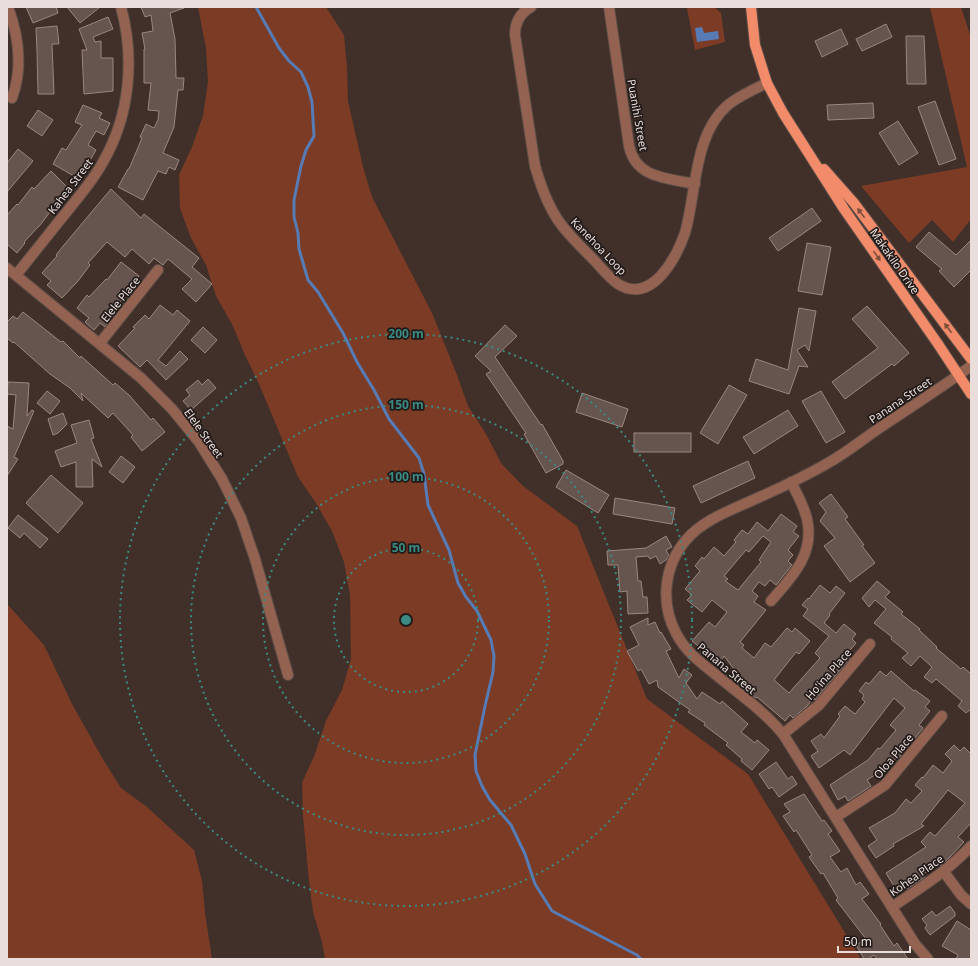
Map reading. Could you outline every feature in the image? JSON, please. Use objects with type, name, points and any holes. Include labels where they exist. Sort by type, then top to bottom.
[{"type":"main road","name":"Makakilo Drive","points":[[751,7],[755,45],[767,83],[783,114],[844,210],[938,344],[971,394]]},
{"type":"main road","name":"Makakilo Drive","points":[[801,142],[854,204],[971,359]]},
{"type":"street","points":[[8,7],[17,35],[19,56],[18,78],[12,98]]},
{"type":"street","name":"Kahea Street","points":[[16,275],[91,182],[103,164],[113,144],[126,103],[128,81],[129,60],[127,38],[121,7]]},
{"type":"street","name":"Kanehoa Loop","points":[[531,7],[518,18],[515,35],[535,166],[540,184],[557,218],[568,233],[618,284],[632,288],[646,286],[653,283],[661,275],[681,244],[688,221],[706,135],[716,118],[736,99],[767,83]]},
{"type":"street","name":"Puanihi Street","points":[[609,7],[629,146],[633,158],[640,167],[650,174],[695,184]]},
{"type":"street","name":"Elele Street","points":[[7,268],[141,378],[172,409],[199,442],[222,479],[241,518],[255,559],[288,675]]},
{"type":"street","name":"Elele Place","points":[[100,343],[158,270]]},
{"type":"street","name":"Panana Street","points":[[928,959],[915,944],[783,734],[766,717],[688,651],[681,643],[672,625],[667,606],[666,591],[668,576],[674,557],[679,548],[692,533],[715,517],[791,482],[830,462],[971,366]]},
{"type":"street","points":[[771,601],[797,570],[804,557],[808,543],[807,520],[791,482]]},
{"type":"street","name":"Ho'ina Place","points":[[783,734],[819,705],[870,644]]},
{"type":"street","name":"Oloa Place","points":[[836,817],[885,785],[942,716]]},
{"type":"street","name":"Kohea Place","points":[[892,907],[944,872],[971,846]]},
{"type":"street","points":[[944,872],[961,895],[971,904]]},
{"type":"shaded area","points":[[198,7],[326,7],[344,35],[348,101],[363,167],[372,197],[432,313],[468,406],[486,434],[501,463],[523,486],[577,526],[647,699],[748,774],[861,959],[325,959],[322,942],[313,912],[303,816],[302,783],[315,754],[326,721],[342,690],[351,659],[350,595],[344,562],[332,531],[316,503],[298,477],[232,324],[216,296],[206,265],[191,238],[180,208],[179,175],[192,147],[203,116],[208,82],[206,48]]},
{"type":"shaded area","points":[[714,7],[721,13],[725,42],[695,50],[687,8]]},
{"type":"shaded area","points":[[930,7],[961,7],[971,38],[971,219],[953,242],[932,220],[909,243],[861,186],[967,167]]},
{"type":"shaded area","points":[[7,604],[44,645],[72,704],[121,788],[147,807],[194,850],[202,881],[212,959],[7,959]]},
{"type":"water","points":[[702,27],[704,33],[718,31],[719,39],[697,42],[695,28]]},
{"type":"building","points":[[26,7],[56,7],[58,13],[33,23]]},
{"type":"building","points":[[67,7],[100,7],[80,23]]},
{"type":"building","points":[[141,7],[184,8],[170,13],[175,39],[176,78],[184,78],[183,90],[178,90],[174,127],[163,153],[179,160],[175,170],[169,167],[166,174],[158,171],[143,200],[118,187],[129,169],[142,138],[140,137],[146,124],[154,128],[158,120],[159,111],[148,110],[151,83],[144,83],[145,49],[142,33],[153,31],[151,15],[145,17]]},
{"type":"building","points":[[108,17],[113,29],[93,37],[95,42],[101,41],[101,58],[113,58],[113,91],[84,94],[82,50],[87,50],[79,29]]},
{"type":"building","points":[[886,24],[892,37],[862,51],[856,39]]},
{"type":"building","points":[[57,26],[59,44],[52,44],[54,94],[38,94],[36,28]]},
{"type":"building","points":[[841,29],[848,44],[822,57],[815,41]]},
{"type":"building","points":[[906,36],[924,36],[926,84],[907,84]]},
{"type":"building","points":[[935,101],[956,159],[939,165],[918,107]]},
{"type":"building","points":[[873,103],[874,118],[828,120],[827,105]]},
{"type":"building","points":[[83,105],[102,113],[99,118],[110,123],[104,135],[96,131],[88,145],[96,150],[79,179],[53,164],[62,148],[66,150],[82,125],[75,122]]},
{"type":"building","points":[[38,110],[53,120],[42,136],[27,126]]},
{"type":"building","points":[[898,121],[918,153],[899,165],[879,133]]},
{"type":"building","points":[[18,149],[33,161],[7,192],[7,163]]},
{"type":"building","points":[[51,171],[69,189],[54,204],[55,205],[41,224],[24,242],[25,243],[17,253],[7,244],[7,215],[17,204],[18,205],[32,187],[34,189]]},
{"type":"building","points":[[111,189],[141,218],[144,214],[199,258],[192,267],[212,284],[196,302],[182,289],[192,279],[168,259],[163,265],[154,258],[149,264],[132,249],[125,257],[107,242],[88,263],[90,265],[78,281],[62,298],[47,285],[51,281],[42,273]]},
{"type":"building","points":[[812,208],[821,221],[778,251],[769,238]]},
{"type":"building","points":[[929,232],[956,255],[971,240],[971,270],[954,287],[939,271],[942,269],[916,247]]},
{"type":"building","points":[[807,243],[831,247],[822,295],[798,291]]},
{"type":"building","points":[[121,262],[139,276],[123,296],[125,297],[109,313],[113,317],[105,327],[100,323],[94,330],[85,322],[89,318],[77,308],[87,295],[89,297],[106,279],[107,280]]},
{"type":"building","points":[[160,305],[173,315],[177,310],[190,321],[158,360],[166,366],[180,351],[188,359],[166,380],[147,360],[140,367],[118,346],[145,315],[149,319]]},
{"type":"building","points":[[867,306],[909,353],[894,366],[892,364],[845,399],[832,382],[878,348],[852,319]]},
{"type":"building","points":[[799,308],[816,311],[809,351],[805,345],[797,350],[808,367],[799,366],[789,394],[749,381],[756,359],[788,370]]},
{"type":"building","points":[[23,312],[61,342],[63,341],[80,358],[81,356],[113,385],[115,383],[129,395],[151,420],[153,418],[165,432],[142,451],[131,437],[133,435],[113,413],[108,418],[81,393],[83,401],[70,388],[50,374],[14,342],[13,343],[7,338],[7,322],[13,316],[17,319]]},
{"type":"building","points":[[505,325],[517,336],[495,357],[541,425],[542,424],[563,461],[563,464],[546,473],[524,434],[526,433],[486,374],[491,371],[475,356]]},
{"type":"building","points":[[203,327],[217,340],[205,353],[191,340]]},
{"type":"building","points":[[208,379],[216,388],[191,410],[183,401],[190,395],[186,390],[198,380],[202,385]]},
{"type":"building","points":[[8,382],[29,383],[27,416],[32,410],[34,411],[14,457],[18,459],[7,476],[7,426],[13,429],[16,395],[7,394]]},
{"type":"building","points":[[729,385],[747,395],[718,444],[700,433]]},
{"type":"building","points":[[47,391],[60,401],[50,414],[37,403]]},
{"type":"building","points":[[821,391],[845,432],[826,443],[802,401]]},
{"type":"building","points":[[582,393],[628,409],[622,427],[576,412]]},
{"type":"building","points":[[788,410],[798,426],[754,454],[743,437]]},
{"type":"building","points":[[63,413],[67,424],[58,433],[53,435],[48,419]]},
{"type":"building","points":[[89,420],[94,438],[91,439],[102,467],[92,459],[93,487],[76,487],[76,462],[61,467],[55,451],[77,443],[71,425]]},
{"type":"building","points":[[634,433],[691,433],[691,452],[634,452]]},
{"type":"building","points":[[121,456],[135,467],[123,483],[109,472]]},
{"type":"building","points":[[748,461],[755,478],[701,503],[693,486]]},
{"type":"building","points":[[566,470],[609,495],[598,513],[556,487]]},
{"type":"building","points":[[51,475],[83,503],[58,533],[26,503]]},
{"type":"building","points":[[831,494],[848,517],[845,519],[875,563],[850,582],[824,546],[835,538],[820,521],[826,512],[819,503]]},
{"type":"building","points":[[615,498],[675,508],[672,524],[613,514]]},
{"type":"building","points":[[781,514],[797,526],[793,532],[799,536],[788,550],[793,555],[788,561],[792,565],[776,585],[770,580],[765,586],[759,582],[752,591],[758,596],[754,602],[766,610],[740,642],[744,645],[742,648],[754,658],[765,643],[771,647],[787,628],[792,632],[795,628],[810,641],[799,654],[796,652],[774,680],[789,693],[820,658],[815,653],[829,636],[803,616],[808,609],[802,605],[820,585],[830,593],[836,586],[845,593],[824,623],[836,633],[844,624],[856,634],[852,639],[856,643],[846,655],[850,658],[815,700],[813,699],[793,718],[790,715],[785,721],[738,683],[741,678],[733,671],[734,669],[724,656],[719,663],[692,641],[709,622],[715,627],[727,612],[712,600],[702,612],[687,600],[692,595],[685,589],[700,571],[695,566],[702,557],[704,559],[714,547],[724,556],[736,542],[734,540],[742,530],[748,534],[757,522],[768,531]],"holes":[[[763,536],[771,542],[759,560],[761,562],[738,590],[725,581],[728,579],[724,576],[746,550],[749,552]]]},
{"type":"building","points":[[18,515],[48,539],[40,548],[24,533],[20,538],[8,528]]},
{"type":"building","points":[[666,536],[672,547],[666,550],[669,556],[666,560],[660,564],[656,556],[650,559],[648,556],[636,557],[638,581],[641,581],[643,597],[647,597],[648,613],[628,614],[627,591],[620,592],[618,565],[608,565],[607,551],[646,548]]},
{"type":"building","points":[[877,581],[890,592],[885,597],[903,612],[901,614],[920,629],[919,630],[937,647],[936,648],[961,669],[963,667],[971,674],[971,709],[966,713],[958,706],[962,701],[936,679],[932,683],[924,677],[932,667],[920,656],[911,666],[902,658],[908,653],[891,639],[892,637],[874,623],[886,609],[875,600],[869,607],[862,598]]},
{"type":"building","points":[[648,618],[648,625],[655,622],[660,633],[661,632],[671,649],[666,651],[679,678],[684,669],[692,675],[686,683],[697,699],[702,692],[720,704],[722,701],[748,724],[741,732],[755,743],[757,740],[769,750],[752,770],[726,745],[728,743],[704,725],[705,723],[688,712],[690,710],[658,687],[657,680],[649,684],[641,669],[638,671],[627,651],[639,645],[630,627]]},
{"type":"building","points":[[880,671],[886,676],[891,671],[914,691],[915,690],[930,701],[925,707],[930,711],[919,725],[923,728],[898,759],[896,758],[884,773],[881,771],[867,780],[871,786],[848,801],[845,796],[838,800],[830,785],[868,760],[878,748],[880,749],[896,730],[890,725],[905,708],[894,698],[850,755],[844,750],[819,768],[811,756],[818,751],[811,741],[821,734],[824,738],[840,716],[838,714],[845,706],[855,714],[865,702],[862,699],[864,695],[859,691],[866,682],[869,684]]},
{"type":"building","points":[[954,745],[960,751],[964,747],[971,754],[971,823],[958,837],[964,842],[940,866],[938,864],[923,874],[925,877],[905,890],[901,884],[895,888],[886,873],[926,847],[921,842],[930,832],[935,836],[965,803],[948,790],[921,824],[924,826],[893,844],[894,846],[876,858],[868,846],[877,840],[869,828],[895,813],[906,799],[911,803],[922,791],[915,785],[922,777],[923,778],[933,765],[943,773],[952,761],[945,754]]},
{"type":"building","points":[[776,762],[788,779],[792,776],[797,784],[779,797],[772,787],[769,789],[759,774]]},
{"type":"building","points":[[804,794],[822,821],[824,820],[832,831],[828,834],[840,851],[830,857],[841,872],[847,868],[856,885],[860,882],[869,894],[862,899],[881,924],[880,925],[894,946],[897,943],[908,959],[877,959],[874,955],[868,959],[864,959],[856,945],[866,939],[836,900],[838,898],[823,873],[821,874],[809,857],[812,855],[796,830],[794,832],[783,816],[790,812],[784,804]]},
{"type":"building","points":[[950,906],[955,913],[955,916],[930,935],[925,928],[927,925],[922,919],[932,911],[936,916]]},
{"type":"building","points":[[957,921],[971,930],[971,959],[956,959],[958,955],[942,946]]},
{"type":"waterway","points":[[256,7],[279,48],[289,61],[301,72],[308,87],[312,102],[314,136],[306,150],[294,200],[294,217],[298,233],[299,249],[308,280],[318,292],[343,333],[357,362],[389,419],[419,458],[424,474],[428,505],[449,550],[458,583],[466,597],[477,611],[491,640],[494,656],[493,672],[475,755],[476,771],[482,786],[490,800],[511,825],[525,854],[535,884],[552,911],[637,955],[641,959]]}]
